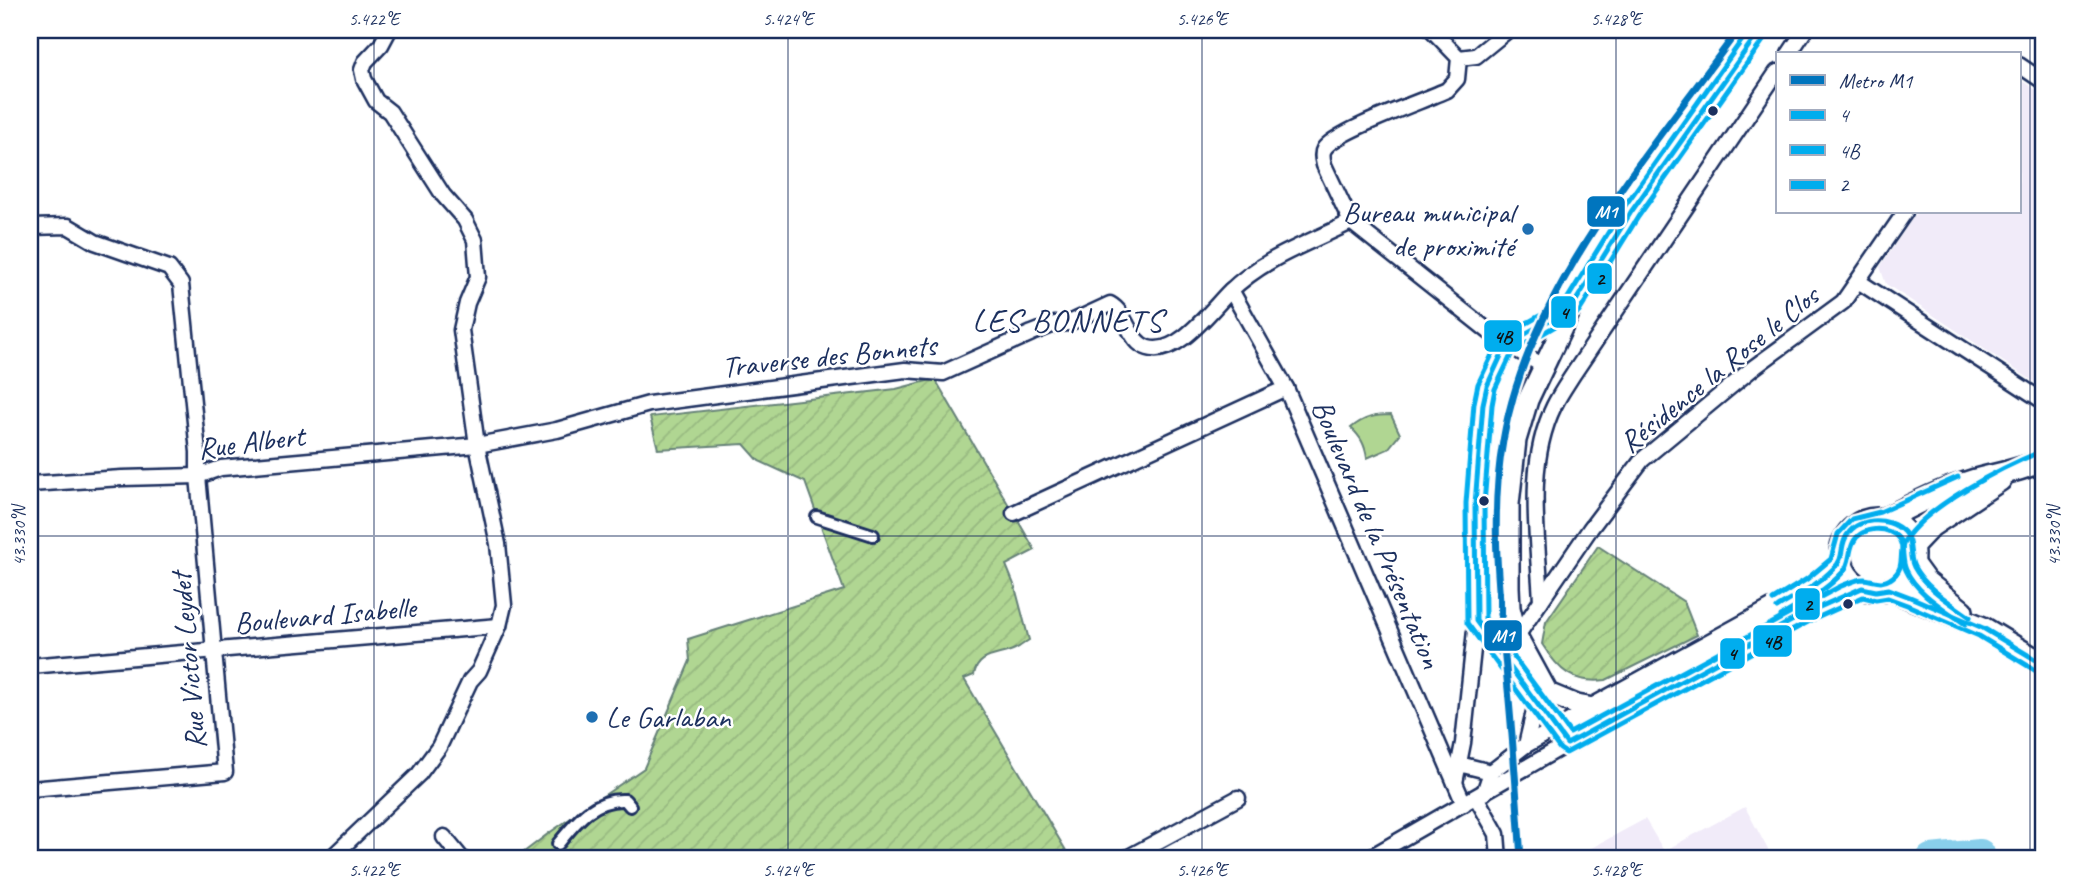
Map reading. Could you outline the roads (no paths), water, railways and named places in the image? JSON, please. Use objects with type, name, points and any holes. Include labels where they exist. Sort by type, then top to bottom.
[{"type":"main road","points":[[2011,473],[1931,526],[1912,554],[1902,582],[1889,589],[1876,591],[1862,588],[1846,573],[1842,559],[1844,543],[1853,529],[1867,522],[1883,520],[1917,502],[1970,481],[2011,473],[2043,460]]},
{"type":"main road","points":[[1883,520],[1898,526],[1909,538],[1912,554],[1925,581],[1983,628],[2043,664]]},
{"type":"main road","points":[[1889,589],[1983,628]]},
{"type":"street","points":[[330,859],[419,774],[439,747],[470,681],[479,671],[499,626],[504,605],[498,544],[477,446],[461,330],[467,303],[478,276],[475,240],[465,219],[443,195],[390,112],[376,101],[364,79],[362,70],[365,62],[381,46],[389,30]]},
{"type":"street","points":[[1432,30],[1459,58],[1457,79],[1447,90],[1345,132],[1324,148],[1324,165],[1351,222],[1506,345],[1543,366]]},
{"type":"street","points":[[1459,58],[1476,57],[1508,30]]},
{"type":"street","points":[[1526,745],[1542,698],[1517,636],[1510,608],[1509,505],[1516,440],[1528,400],[1572,307],[1632,212],[1760,30]]},
{"type":"street","points":[[1790,52],[1805,30]]},
{"type":"street","points":[[2021,66],[2043,81]]},
{"type":"street","points":[[1541,601],[1535,488],[1542,440],[1553,407],[1776,73]]},
{"type":"street","name":"Résidence la Rose le Clos","points":[[1517,636],[1642,460],[1753,368],[1843,302],[1904,214]]},
{"type":"street","name":"Traverse des Bonnets","points":[[477,446],[557,430],[649,404],[905,370],[943,373],[1055,324],[1069,323],[1110,304],[1118,309],[1137,342],[1149,348],[1162,349],[1182,340],[1257,267],[1351,222]]},
{"type":"street","name":"Rue Victor Leydet","points":[[30,227],[68,226],[95,243],[169,268],[181,284],[225,772],[30,789]]},
{"type":"street","name":"Résidence la Rose le Clos","points":[[1858,281],[2043,401]]},
{"type":"street","name":"Boulevard de la Présentation","points":[[1231,290],[1286,388],[1455,785],[1475,798],[1497,834],[1499,859]]},
{"type":"street","points":[[1455,785],[1476,621],[1475,504],[1483,404],[1492,372],[1506,345],[1572,307]]},
{"type":"street","points":[[1014,513],[1286,388]]},
{"type":"street","name":"Rue Albert","points":[[30,484],[198,476],[221,468],[477,446]]},
{"type":"street","points":[[817,517],[873,535]]},
{"type":"street","points":[[1475,798],[1491,772],[1526,745],[1565,735],[1593,708],[1795,597],[1825,576],[1842,559]]},
{"type":"street","points":[[1367,859],[1475,798],[1565,735],[1804,614],[1862,588]]},
{"type":"street","points":[[1476,621],[1542,698],[1565,735]]},
{"type":"street","name":"Boulevard Isabelle","points":[[30,666],[499,626]]},
{"type":"street","points":[[1542,698],[1593,708]]},
{"type":"street","points":[[1459,764],[1491,772]]},
{"type":"street","points":[[1125,859],[1238,798]]},
{"type":"street","points":[[558,844],[579,818],[604,802],[613,799],[625,800],[630,806]]},
{"type":"street","points":[[444,837],[462,859]]},
{"type":"waterway","points":[[1931,859],[1980,854]]},
{"type":"metro line","name":"M1","points":[[1521,859],[1496,530],[1503,441],[1517,385],[1538,330],[1565,277],[1597,224],[1738,30]]},
{"type":"place","name":"Bureau municipal de proximité","points":[[1528,229]]},
{"type":"place","name":"Le Garlaban","points":[[592,717]]},
{"type":"district","name":"LES BONNETS","points":[[1068,320]]}]
